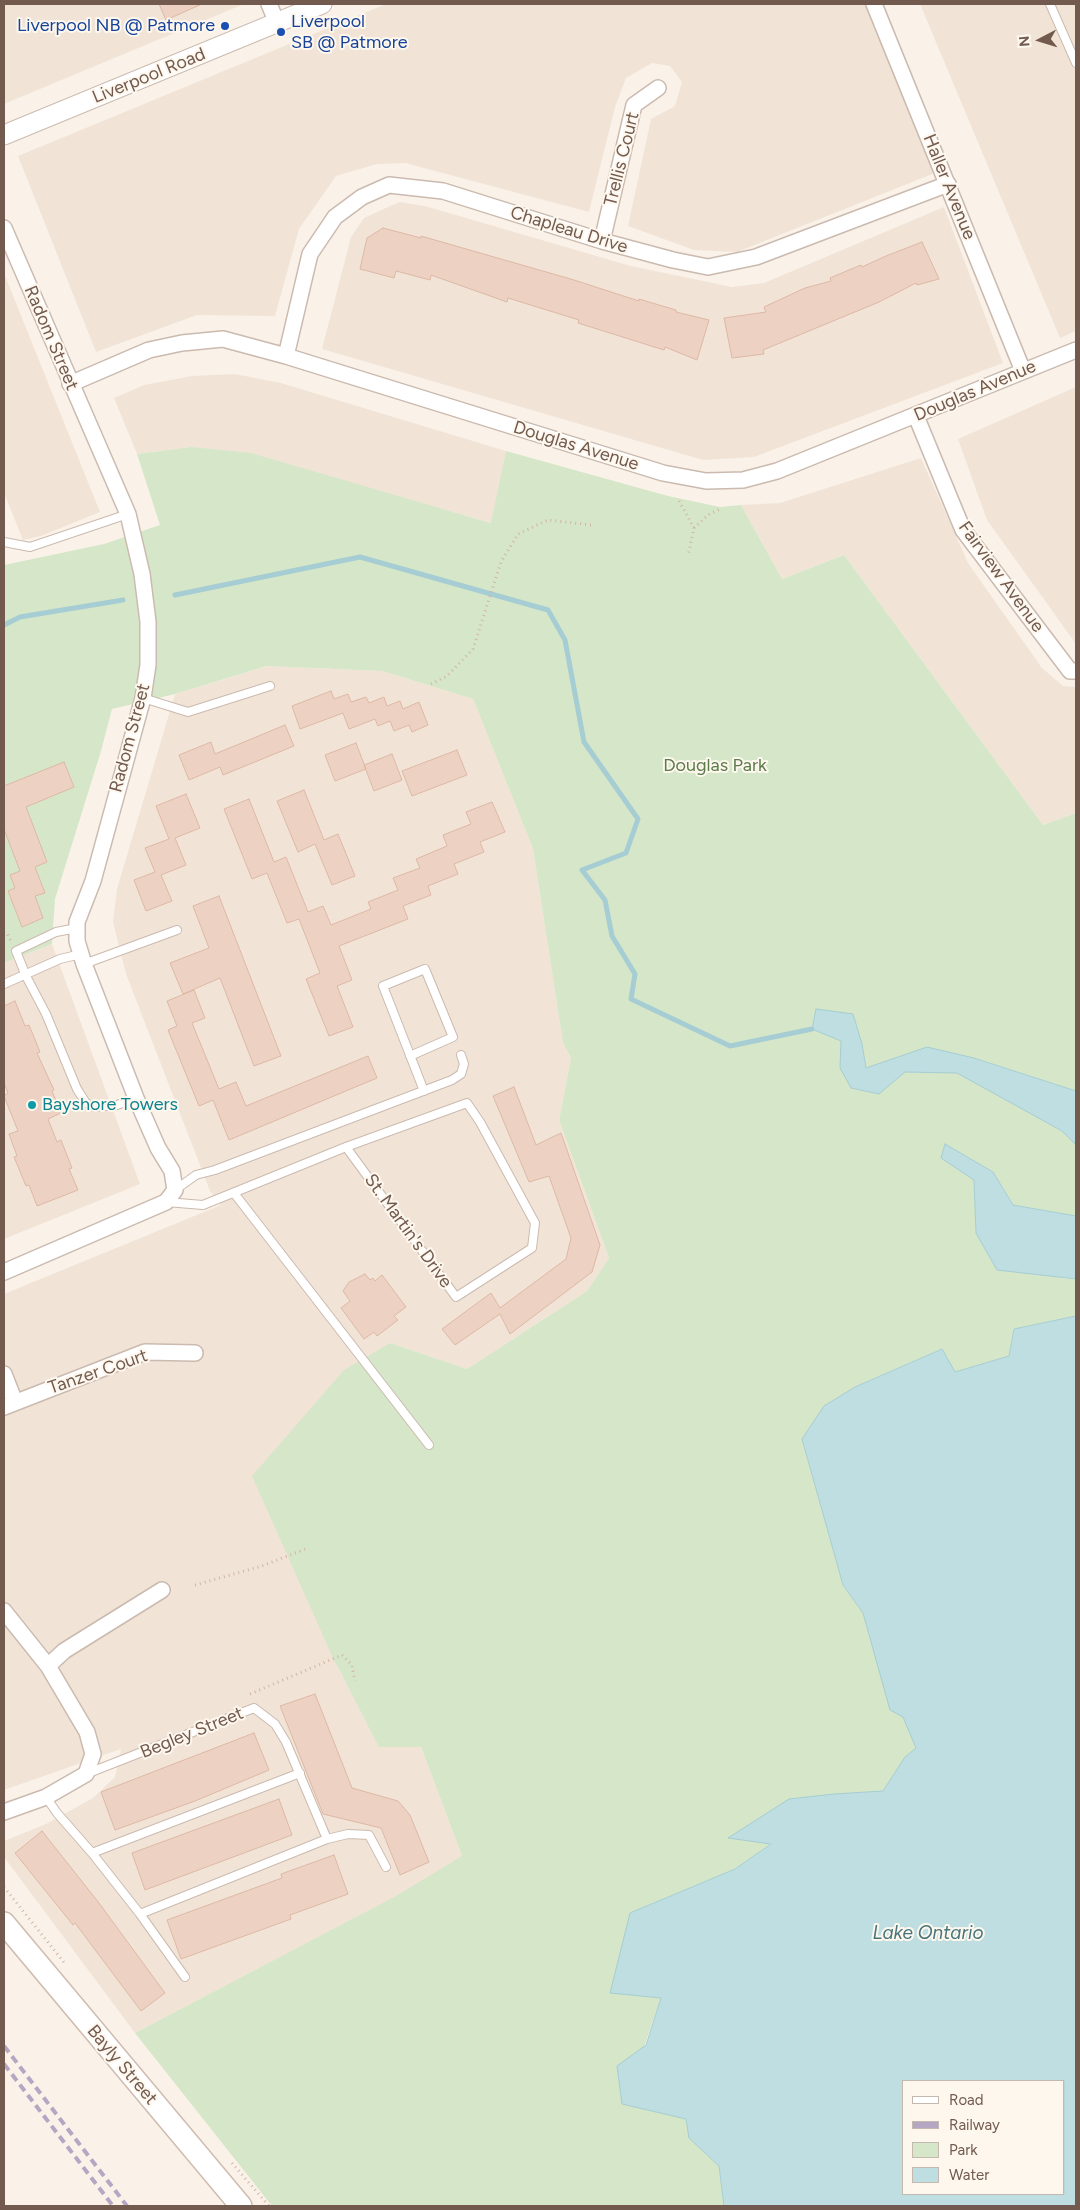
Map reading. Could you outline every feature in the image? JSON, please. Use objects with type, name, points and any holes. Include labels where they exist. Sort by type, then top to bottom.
[{"type":"main road","name":"Bayly Street","points":[[4,1923],[241,2206]]},
{"type":"street","points":[[269,4],[277,23]]},
{"type":"street","name":"Liverpool Road","points":[[4,135],[322,4]]},
{"type":"street","name":"Haller Avenue","points":[[874,4],[1023,371]]},
{"type":"street","name":"Trellis Court","points":[[602,241],[634,105],[658,88]]},
{"type":"street","name":"Chapleau Drive","points":[[286,356],[310,254],[335,217],[362,197],[389,185],[443,191],[602,241],[673,260],[708,267],[756,257],[948,184]]},
{"type":"street","name":"Radom Street","points":[[4,228],[70,384],[128,514],[142,574],[148,622],[148,665],[143,698],[92,881],[77,922],[77,941],[82,959],[136,1098],[158,1148],[172,1171],[170,1196]]},
{"type":"street","name":"Douglas Avenue","points":[[70,384],[149,350],[182,343],[224,339],[286,356],[664,473],[706,481],[743,480],[777,471],[1076,350]]},
{"type":"street","name":"Fairview Avenue","points":[[916,416],[963,530],[1070,671],[1076,671]]},
{"type":"street","name":"St. Martin's Drive","points":[[4,1272],[170,1196]]},
{"type":"street","name":"Tanzer Court","points":[[10,1405],[145,1352],[195,1353]]},
{"type":"street","points":[[4,1374],[10,1405]]},
{"type":"street","points":[[48,1666],[64,1652],[162,1590]]},
{"type":"street","points":[[4,1611],[48,1666],[88,1732],[93,1754],[86,1774]]},
{"type":"street","name":"Begley Street","points":[[4,1812],[46,1797],[86,1774]]},
{"type":"lane","points":[[1050,4],[1076,63]]},
{"type":"lane","points":[[4,542],[30,547],[128,514]]},
{"type":"lane","points":[[143,698],[188,712],[270,686]]},
{"type":"lane","points":[[77,928],[56,932],[16,951],[26,976],[46,1014],[78,1090],[86,1103],[94,1107],[117,1105],[136,1098]]},
{"type":"lane","points":[[4,984],[26,976],[60,959],[82,959],[177,930]]},
{"type":"lane","points":[[410,1056],[452,1037],[425,968],[382,986],[410,1056],[424,1091]]},
{"type":"lane","name":"St. Martin's Drive","points":[[170,1196],[196,1175],[215,1170],[452,1080],[461,1074],[464,1064],[461,1055]]},
{"type":"lane","name":"St. Martin's Drive","points":[[170,1196],[204,1205],[346,1147],[467,1103],[535,1223],[532,1248],[456,1297],[346,1147]]},
{"type":"lane","points":[[234,1193],[429,1445]]},
{"type":"lane","name":"Begley Street","points":[[86,1774],[254,1708],[276,1724],[300,1772],[327,1839]]},
{"type":"lane","points":[[92,1853],[300,1772]]},
{"type":"lane","points":[[46,1797],[140,1914],[184,1977]]},
{"type":"lane","points":[[140,1914],[327,1839],[348,1834],[369,1835],[386,1866]]},
{"type":"path","points":[[679,501],[694,528]]},
{"type":"path","points":[[688,556],[694,528],[708,515],[722,508]]},
{"type":"path","points":[[431,684],[447,676],[473,648],[501,562],[518,534],[548,520],[591,525]]},
{"type":"path","points":[[195,1585],[262,1566],[308,1548]]},
{"type":"path","points":[[250,1694],[342,1655],[352,1665],[355,1681]]},
{"type":"shaded area","points":[[4,4],[244,4],[4,104]]},
{"type":"shaded area","points":[[386,4],[867,4],[935,173],[737,252],[694,250],[628,226],[651,119],[675,106],[682,82],[670,66],[652,63],[626,78],[615,107],[589,212],[405,163],[377,164],[336,176],[299,229],[275,316],[197,315],[96,352],[18,156]]},
{"type":"shaded area","points":[[920,4],[1076,4],[1076,331],[1060,338]]},
{"type":"shaded area","points":[[399,202],[425,206],[631,266],[732,287],[764,283],[944,207],[1003,363],[754,457],[703,460],[322,349],[351,237],[364,218]]},
{"type":"shaded area","points":[[4,273],[100,512],[41,536],[23,540],[4,493]]},
{"type":"shaded area","points":[[235,374],[281,383],[506,451],[492,523],[407,499],[191,447],[137,454],[114,398],[144,385],[192,376]]},
{"type":"shaded area","points":[[1076,387],[1076,644],[987,520],[958,439]]},
{"type":"shaded area","points":[[921,458],[968,563],[1042,668],[1063,686],[1076,687],[1076,813],[1043,825],[844,555],[782,579],[741,505],[780,503]]},
{"type":"shaded area","points":[[268,666],[382,671],[473,699],[533,849],[563,1043],[571,1058],[559,1120],[609,1258],[587,1291],[467,1369],[390,1343],[337,1666],[379,1746],[421,1747],[464,1861],[135,2033],[4,1857],[4,1841],[46,1824],[93,1798],[115,1777],[121,1749],[4,1790],[4,1294],[221,1205],[210,1191],[126,974],[113,922],[117,889],[175,694]]},
{"type":"shaded area","points":[[52,944],[140,1184],[4,1239],[4,963]]},
{"type":"green space","name":"Douglas Park","points":[[191,447],[251,453],[491,523],[506,451],[668,496],[720,507],[741,505],[782,579],[844,555],[1043,825],[1076,813],[1076,1091],[975,1058],[1076,1145],[1076,1216],[1013,1205],[993,1172],[946,1145],[974,1180],[976,1233],[1061,1278],[1076,1279],[1076,1316],[1014,1329],[1009,1356],[955,1372],[941,1349],[855,1387],[802,1439],[843,1585],[863,1613],[873,1648],[1036,1645],[893,1776],[883,1791],[772,1843],[735,1869],[630,1913],[661,1998],[644,2047],[688,2085],[690,2138],[719,2166],[724,2206],[272,2206],[135,2033],[396,1896],[462,1856],[421,1747],[379,1747],[333,1658],[252,1476],[344,1370],[390,1343],[467,1369],[587,1291],[609,1258],[559,1120],[571,1058],[563,1043],[533,849],[473,699],[382,671],[267,666],[175,694],[112,709],[101,751],[55,899],[52,944],[4,963],[4,565],[104,544],[160,525],[137,454]]},
{"type":"water","points":[[816,1009],[853,1014],[862,1044],[866,1068],[927,1047],[974,1058],[1076,1091],[1076,1145],[1062,1131],[957,1073],[905,1072],[879,1094],[851,1088],[840,1068],[841,1041],[812,1029]]},
{"type":"water","points":[[945,1144],[993,1172],[1013,1205],[1076,1216],[1076,1279],[997,1270],[976,1233],[974,1180],[941,1158]]},
{"type":"water","name":"Lake Ontario","points":[[1076,1316],[1076,2206],[724,2206],[719,2166],[689,2138],[686,2119],[622,2104],[617,2066],[646,2045],[661,1998],[610,1993],[630,1913],[735,1869],[771,1844],[728,1838],[789,1799],[883,1791],[905,1757],[916,1748],[903,1717],[890,1710],[863,1613],[843,1585],[802,1439],[824,1406],[855,1387],[942,1349],[955,1372],[1009,1356],[1014,1329]]},
{"type":"building","points":[[159,4],[202,4],[166,20]]},
{"type":"building","points":[[383,228],[421,238],[421,236],[574,280],[639,301],[639,299],[676,310],[676,312],[709,320],[697,360],[665,347],[664,350],[578,323],[579,320],[508,298],[507,302],[431,275],[430,280],[396,271],[394,278],[360,269],[367,238]]},
{"type":"building","points":[[922,242],[939,279],[917,285],[916,283],[879,302],[763,350],[764,354],[732,358],[724,318],[766,312],[764,307],[805,288],[831,281],[830,278]]},
{"type":"building","points":[[331,691],[334,699],[348,694],[351,702],[366,697],[369,703],[384,697],[387,706],[400,701],[403,709],[419,702],[428,725],[412,732],[409,725],[394,731],[390,721],[378,726],[375,719],[349,729],[343,713],[300,729],[292,706]]},
{"type":"building","points":[[285,725],[294,746],[223,775],[220,767],[189,780],[179,755],[211,742],[215,754]]},
{"type":"building","points":[[356,743],[366,769],[335,781],[325,755]]},
{"type":"building","points":[[457,750],[467,775],[412,796],[402,771]]},
{"type":"building","points":[[392,754],[402,780],[374,791],[364,765]]},
{"type":"building","points":[[64,762],[74,787],[26,807],[47,862],[35,867],[45,893],[35,896],[43,918],[22,927],[8,891],[15,888],[10,875],[20,871],[4,829],[4,786]]},
{"type":"building","points":[[304,790],[324,840],[338,834],[355,876],[332,885],[315,844],[298,852],[277,801]]},
{"type":"building","points":[[186,794],[200,828],[175,838],[186,865],[161,875],[172,901],[146,911],[134,880],[155,872],[145,848],[169,839],[156,806]]},
{"type":"building","points":[[249,799],[274,862],[286,857],[308,912],[323,906],[331,925],[371,909],[368,902],[398,890],[393,878],[420,868],[416,859],[447,846],[443,835],[471,824],[466,812],[492,802],[505,832],[480,842],[484,852],[454,864],[458,874],[428,886],[431,895],[403,906],[408,919],[339,946],[352,980],[337,986],[353,1027],[329,1036],[306,979],[320,973],[299,919],[287,923],[267,873],[252,879],[224,809]]},
{"type":"building","points":[[219,896],[281,1056],[254,1066],[220,978],[183,994],[170,963],[209,948],[193,906]]},
{"type":"building","points":[[194,990],[205,1018],[192,1023],[219,1089],[236,1082],[246,1106],[368,1056],[377,1078],[229,1140],[213,1100],[199,1106],[168,1030],[177,1026],[167,1001]]},
{"type":"building","name":"Bayshore Towers","points":[[15,1001],[25,1026],[29,1025],[40,1052],[37,1053],[54,1090],[52,1091],[61,1113],[48,1119],[57,1142],[61,1140],[72,1168],[69,1169],[78,1190],[37,1206],[29,1185],[26,1186],[14,1157],[17,1156],[9,1134],[18,1131],[4,1096],[8,1093],[4,1083],[4,1006]]},
{"type":"building","points":[[514,1087],[536,1145],[561,1133],[600,1245],[592,1272],[510,1334],[500,1314],[455,1345],[442,1329],[491,1293],[500,1308],[566,1259],[571,1238],[549,1176],[529,1182],[493,1096]]},
{"type":"building","points":[[365,1274],[370,1280],[373,1278],[375,1281],[382,1275],[406,1307],[394,1316],[398,1320],[377,1336],[374,1332],[364,1339],[341,1308],[350,1301],[343,1291],[349,1282]]},
{"type":"building","points":[[315,1694],[352,1788],[398,1801],[410,1815],[429,1862],[400,1875],[381,1828],[323,1814],[280,1706]]},
{"type":"building","points":[[254,1733],[269,1770],[195,1801],[115,1830],[101,1792]]},
{"type":"building","points":[[279,1799],[292,1835],[145,1890],[132,1853]]},
{"type":"building","points":[[42,1831],[99,1903],[165,1993],[141,2011],[75,1923],[73,1925],[15,1853]]},
{"type":"building","points":[[334,1855],[348,1894],[290,1915],[291,1919],[181,1959],[167,1920],[282,1878],[281,1874]]},
{"type":"waterway","points":[[175,595],[360,557],[548,610],[565,640],[584,742],[638,819],[626,853],[582,870],[605,900],[612,936],[635,974],[631,999],[730,1046],[812,1029]]},
{"type":"waterway","points":[[4,625],[20,617],[123,600]]},
{"type":"railway","points":[[4,2046],[127,2206]]},
{"type":"railway","points":[[4,2064],[113,2206]]},
{"type":"place","name":"Liverpool NB @ Patmore","points":[[225,26]]},
{"type":"place","name":"Liverpool SB @ Patmore","points":[[281,32]]},
{"type":"place","name":"Bayshore Towers","points":[[32,1105]]}]
